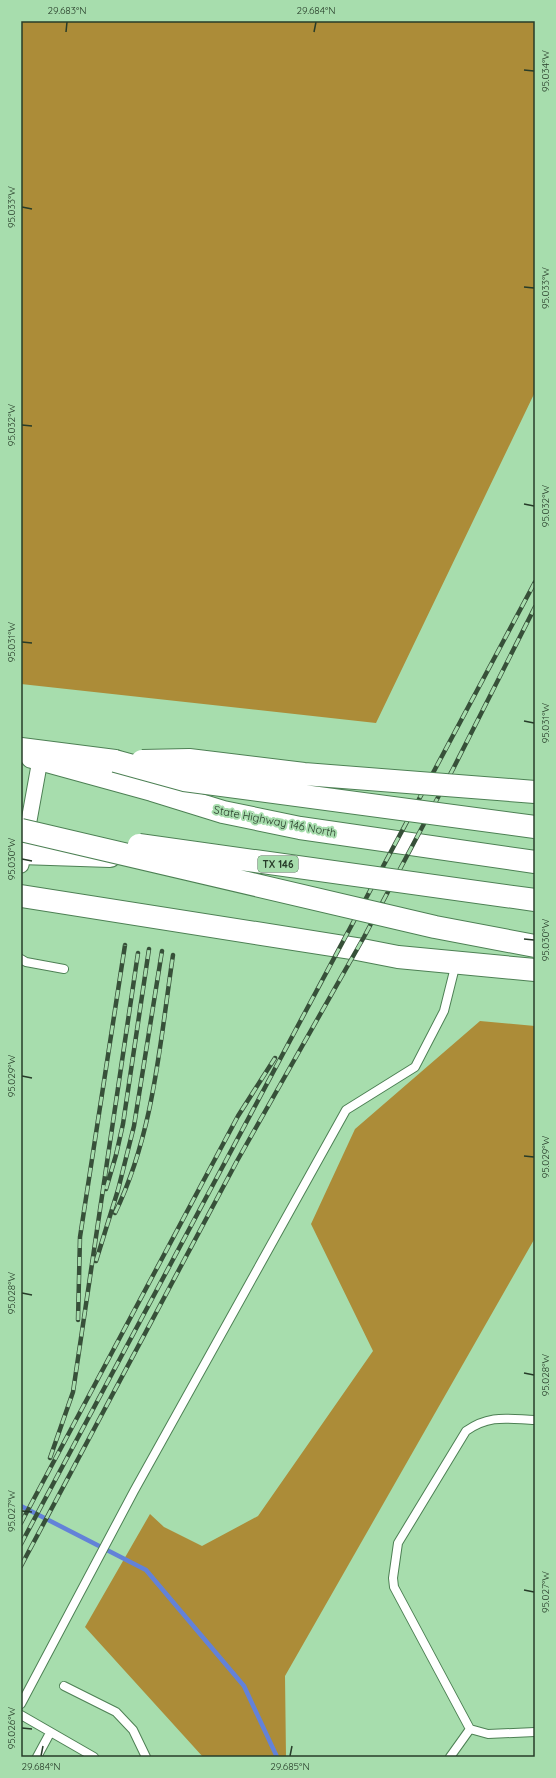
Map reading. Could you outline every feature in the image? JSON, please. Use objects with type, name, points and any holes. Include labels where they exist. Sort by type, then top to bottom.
[{"type":"main road","points":[[21,749],[116,761],[189,760],[304,774],[535,792]]},
{"type":"main road","name":"State Highway 146 North","points":[[30,757],[152,790],[223,812],[293,826],[535,862]]},
{"type":"main road","points":[[116,761],[184,780],[535,827]]},
{"type":"main road","points":[[21,829],[435,927],[535,946]]},
{"type":"main road","name":"TX 146","points":[[21,829],[535,900]]},
{"type":"main road","points":[[22,857],[276,864],[535,908]]},
{"type":"main road","points":[[21,896],[352,948],[398,957],[535,970]]},
{"type":"street","points":[[22,857],[30,757]]},
{"type":"lane","points":[[21,958],[26,962],[64,969]]},
{"type":"lane","points":[[21,1704],[134,1491],[346,1110],[415,1067],[444,1010],[457,962]]},
{"type":"lane","points":[[535,1420],[492,1419],[478,1423],[466,1431],[398,1543],[393,1578],[394,1588],[470,1729],[488,1734],[535,1732]]},
{"type":"lane","points":[[64,1686],[116,1712],[133,1730],[146,1757]]},
{"type":"lane","points":[[21,1715],[94,1757]]},
{"type":"lane","points":[[450,1757],[470,1729]]},
{"type":"lane","points":[[37,1757],[50,1732]]},
{"type":"shaded area","points":[[21,21],[535,21],[535,392],[376,723],[21,684]]},
{"type":"shaded area","points":[[480,1021],[535,1026],[535,1238],[285,1676],[286,1757],[203,1757],[85,1627],[150,1514],[164,1527],[202,1546],[258,1516],[373,1351],[311,1224],[355,1129]]},
{"type":"waterway","points":[[21,1506],[146,1570],[244,1686],[277,1757]]},
{"type":"railway","points":[[21,1544],[535,582]]},
{"type":"railway","points":[[21,1566],[237,1161],[364,937],[453,769],[535,607]]},
{"type":"railway","points":[[78,1320],[80,1237],[125,945]]},
{"type":"railway","points":[[106,1189],[123,1124],[149,949]]},
{"type":"railway","points":[[96,1261],[118,1190],[134,1126],[162,951]]},
{"type":"railway","points":[[50,1458],[73,1392],[138,953]]},
{"type":"railway","points":[[115,1213],[128,1183],[139,1151],[147,1119],[154,1087],[173,955]]},
{"type":"railway","points":[[21,1523],[238,1116],[275,1058]]}]
